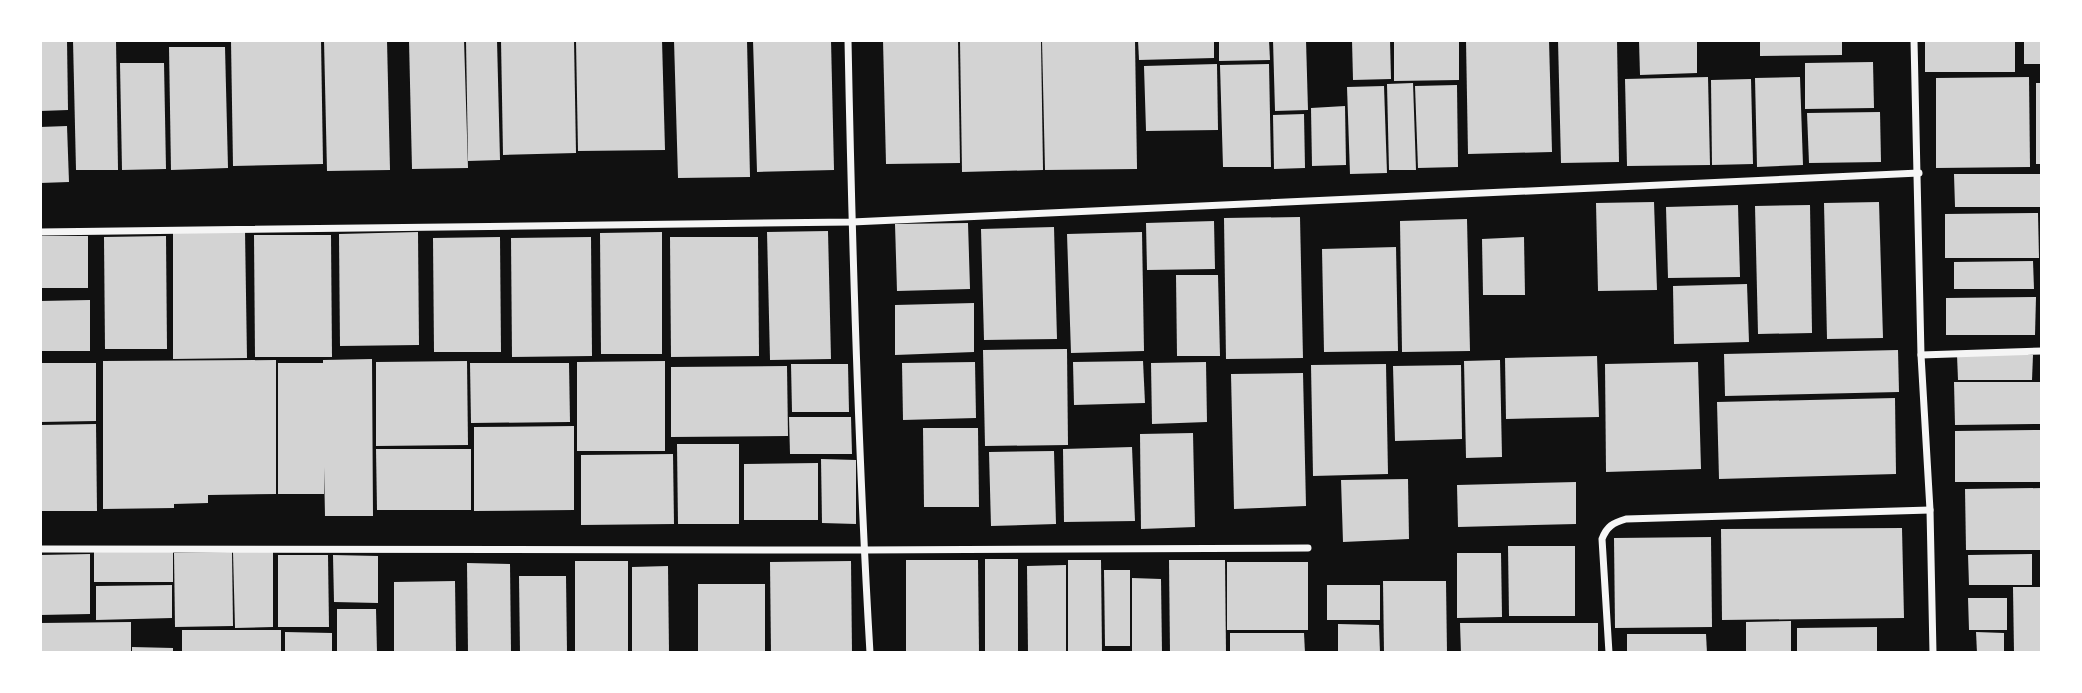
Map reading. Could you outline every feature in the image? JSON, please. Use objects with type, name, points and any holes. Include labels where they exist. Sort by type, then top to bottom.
[{"type":"street","points":[[849,40],[852,222],[870,653]]},
{"type":"street","points":[[1914,40],[1921,355],[1930,510],[1933,653]]},
{"type":"street","points":[[40,232],[852,222],[1919,173]]},
{"type":"street","points":[[1921,355],[2042,351]]},
{"type":"street","points":[[1609,653],[1602,539],[1606,529],[1613,523],[1626,519],[1930,510]]},
{"type":"street","points":[[40,549],[1308,548]]},
{"type":"building","points":[[40,40],[67,40],[68,110],[40,111]]},
{"type":"building","points":[[73,40],[116,40],[118,170],[76,170]]},
{"type":"building","points":[[321,40],[323,164],[233,166],[231,41]]},
{"type":"building","points":[[324,40],[387,40],[390,170],[327,171]]},
{"type":"building","points":[[409,40],[464,40],[468,168],[412,169]]},
{"type":"building","points":[[466,40],[497,40],[500,160],[468,161]]},
{"type":"building","points":[[501,40],[574,40],[576,153],[503,155]]},
{"type":"building","points":[[576,40],[662,40],[665,150],[578,151]]},
{"type":"building","points":[[674,40],[747,40],[750,177],[678,178]]},
{"type":"building","points":[[753,40],[831,40],[834,170],[757,172]]},
{"type":"building","points":[[883,40],[958,40],[960,163],[886,164]]},
{"type":"building","points":[[960,40],[1041,40],[1043,170],[962,172]]},
{"type":"building","points":[[1042,40],[1135,40],[1137,169],[1045,170]]},
{"type":"building","points":[[1138,40],[1214,40],[1214,58],[1139,60]]},
{"type":"building","points":[[1219,40],[1269,40],[1270,60],[1219,61]]},
{"type":"building","points":[[1273,40],[1306,40],[1308,110],[1275,111]]},
{"type":"building","points":[[1352,40],[1390,40],[1391,79],[1353,80]]},
{"type":"building","points":[[1394,40],[1459,40],[1459,80],[1394,81]]},
{"type":"building","points":[[1466,40],[1549,40],[1552,152],[1468,154]]},
{"type":"building","points":[[1558,40],[1617,40],[1619,162],[1561,163]]},
{"type":"building","points":[[1639,40],[1697,40],[1697,73],[1640,75]]},
{"type":"building","points":[[1760,40],[1842,40],[1842,55],[1760,56]]},
{"type":"building","points":[[1925,40],[2015,40],[2015,72],[1925,72]]},
{"type":"building","points":[[2024,40],[2042,40],[2042,64],[2024,64]]},
{"type":"building","points":[[169,47],[225,47],[228,168],[171,170]]},
{"type":"building","points":[[1873,62],[1874,108],[1805,109],[1805,63]]},
{"type":"building","points":[[120,63],[164,63],[166,169],[122,170]]},
{"type":"building","points":[[1217,64],[1218,130],[1146,131],[1144,66]]},
{"type":"building","points":[[1269,64],[1271,167],[1223,167],[1220,65]]},
{"type":"building","points":[[1708,77],[1710,165],[1627,166],[1625,79]]},
{"type":"building","points":[[1800,77],[1803,165],[1757,167],[1755,78]]},
{"type":"building","points":[[2029,77],[2030,167],[1936,168],[1936,78]]},
{"type":"building","points":[[1751,79],[1753,164],[1712,165],[1711,80]]},
{"type":"building","points":[[1413,83],[1416,170],[1389,170],[1387,84]]},
{"type":"building","points":[[2036,83],[2042,83],[2042,164],[2036,164]]},
{"type":"building","points":[[1457,85],[1458,167],[1418,168],[1415,86]]},
{"type":"building","points":[[1384,86],[1387,173],[1350,174],[1347,87]]},
{"type":"building","points":[[1345,106],[1346,165],[1312,166],[1311,108]]},
{"type":"building","points":[[1880,112],[1881,162],[1809,163],[1807,113]]},
{"type":"building","points":[[1304,114],[1305,168],[1274,169],[1273,115]]},
{"type":"building","points":[[67,126],[69,182],[40,183],[40,127]]},
{"type":"building","points":[[1954,174],[2042,174],[2042,207],[1955,207]]},
{"type":"building","points":[[1654,202],[1657,290],[1598,291],[1596,203]]},
{"type":"building","points":[[1879,202],[1883,338],[1827,339],[1824,203]]},
{"type":"building","points":[[1738,205],[1740,277],[1668,278],[1666,207]]},
{"type":"building","points":[[1810,205],[1812,333],[1758,334],[1755,206]]},
{"type":"building","points":[[2038,213],[2039,258],[1945,258],[1945,214]]},
{"type":"building","points":[[1300,217],[1303,358],[1226,359],[1224,218]]},
{"type":"building","points":[[1467,219],[1470,351],[1402,352],[1400,221]]},
{"type":"building","points":[[1214,221],[1215,269],[1147,270],[1146,223]]},
{"type":"building","points":[[968,223],[970,289],[897,291],[895,224]]},
{"type":"building","points":[[1054,227],[1057,339],[984,340],[981,229]]},
{"type":"building","points":[[245,231],[247,358],[173,359],[173,232]]},
{"type":"building","points":[[828,231],[831,359],[770,360],[767,232]]},
{"type":"building","points":[[418,232],[419,345],[340,346],[339,234]]},
{"type":"building","points":[[662,232],[662,354],[601,354],[600,233]]},
{"type":"building","points":[[1142,232],[1144,351],[1071,353],[1067,234]]},
{"type":"building","points":[[254,235],[331,235],[332,357],[255,357]]},
{"type":"building","points":[[40,236],[88,236],[88,288],[40,288]]},
{"type":"building","points":[[166,236],[167,349],[105,349],[104,237]]},
{"type":"building","points":[[500,237],[501,352],[434,352],[433,238]]},
{"type":"building","points":[[591,237],[592,356],[512,357],[511,238]]},
{"type":"building","points":[[670,237],[758,237],[759,356],[671,357]]},
{"type":"building","points":[[1524,237],[1525,295],[1483,295],[1482,239]]},
{"type":"building","points":[[1396,247],[1398,351],[1324,352],[1322,249]]},
{"type":"building","points":[[2033,261],[2034,289],[1954,289],[1954,262]]},
{"type":"building","points":[[1176,275],[1218,275],[1220,356],[1177,356]]},
{"type":"building","points":[[1747,284],[1749,342],[1674,344],[1673,286]]},
{"type":"building","points":[[2036,297],[2035,335],[1946,335],[1946,298]]},
{"type":"building","points":[[90,300],[90,351],[40,351],[40,301]]},
{"type":"building","points":[[974,303],[974,352],[895,355],[895,305]]},
{"type":"building","points":[[1067,349],[1068,445],[985,446],[983,350]]},
{"type":"building","points":[[1898,350],[1899,392],[1725,396],[1724,354]]},
{"type":"building","points":[[1957,355],[2033,355],[2032,380],[1958,380]]},
{"type":"building","points":[[1597,356],[1599,417],[1506,419],[1505,358]]},
{"type":"building","points":[[372,359],[373,516],[325,516],[324,467],[324,494],[278,494],[278,363]]},
{"type":"building","points":[[276,360],[276,494],[208,495],[208,503],[174,504],[174,508],[103,509],[103,361]]},
{"type":"building","points":[[1500,360],[1502,457],[1466,458],[1464,361]]},
{"type":"building","points":[[467,361],[468,445],[376,446],[376,362]]},
{"type":"building","points":[[665,361],[665,451],[577,451],[577,362]]},
{"type":"building","points":[[1143,361],[1145,403],[1074,405],[1073,362]]},
{"type":"building","points":[[975,362],[976,418],[903,420],[902,363]]},
{"type":"building","points":[[1206,362],[1207,422],[1152,424],[1151,363]]},
{"type":"building","points":[[1698,362],[1701,469],[1606,472],[1605,364]]},
{"type":"building","points":[[40,363],[96,363],[96,421],[40,422]]},
{"type":"building","points":[[470,363],[569,363],[570,422],[471,423]]},
{"type":"building","points":[[791,364],[848,364],[849,412],[792,412]]},
{"type":"building","points":[[1386,364],[1388,474],[1313,476],[1311,365]]},
{"type":"building","points":[[1461,365],[1462,439],[1395,441],[1393,366]]},
{"type":"building","points":[[787,366],[788,436],[671,437],[671,367]]},
{"type":"building","points":[[1303,373],[1306,506],[1234,509],[1231,374]]},
{"type":"building","points":[[1954,382],[2042,382],[2042,424],[1955,425]]},
{"type":"building","points":[[1895,398],[1896,474],[1719,479],[1717,402]]},
{"type":"building","points":[[789,417],[851,417],[852,454],[790,454]]},
{"type":"building","points":[[96,424],[97,511],[40,511],[40,425]]},
{"type":"building","points":[[574,426],[574,510],[474,511],[474,427]]},
{"type":"building","points":[[923,428],[978,428],[979,507],[924,507]]},
{"type":"building","points":[[2042,430],[2042,482],[1955,482],[1955,431]]},
{"type":"building","points":[[1193,433],[1195,527],[1141,529],[1140,434]]},
{"type":"building","points":[[677,444],[739,444],[739,524],[678,524]]},
{"type":"building","points":[[1132,447],[1135,521],[1064,522],[1063,449]]},
{"type":"building","points":[[376,449],[471,449],[471,510],[377,510]]},
{"type":"building","points":[[1054,451],[1056,524],[991,526],[989,452]]},
{"type":"building","points":[[673,454],[674,524],[581,525],[581,455]]},
{"type":"building","points":[[821,459],[856,460],[856,524],[822,523]]},
{"type":"building","points":[[818,463],[818,520],[744,520],[744,464]]},
{"type":"building","points":[[1408,479],[1409,539],[1343,542],[1341,480]]},
{"type":"building","points":[[1576,482],[1576,524],[1458,527],[1457,485]]},
{"type":"building","points":[[2042,488],[2042,550],[1966,550],[1965,489]]},
{"type":"building","points":[[1902,528],[1904,618],[1722,620],[1721,529]]},
{"type":"building","points":[[1711,537],[1712,627],[1615,628],[1614,538]]},
{"type":"building","points":[[1508,546],[1575,546],[1575,616],[1509,616]]},
{"type":"building","points":[[273,551],[273,627],[235,628],[233,552]]},
{"type":"building","points":[[94,552],[173,552],[173,582],[94,582]]},
{"type":"building","points":[[232,552],[233,626],[175,627],[174,553]]},
{"type":"building","points":[[1457,553],[1501,553],[1502,617],[1457,618]]},
{"type":"building","points":[[90,554],[90,614],[40,615],[40,555]]},
{"type":"building","points":[[2032,554],[2032,585],[1969,585],[1968,555]]},
{"type":"building","points":[[278,555],[328,555],[329,627],[278,627]]},
{"type":"building","points":[[333,555],[378,556],[378,603],[334,602]]},
{"type":"building","points":[[985,559],[1018,559],[1018,653],[985,653]]},
{"type":"building","points":[[906,560],[978,560],[979,653],[906,653]]},
{"type":"building","points":[[1068,560],[1101,560],[1102,653],[1068,653]]},
{"type":"building","points":[[1169,560],[1225,560],[1226,653],[1170,653]]},
{"type":"building","points":[[575,561],[628,561],[628,653],[575,653]]},
{"type":"building","points":[[851,561],[852,653],[771,653],[770,562]]},
{"type":"building","points":[[1227,562],[1308,562],[1308,630],[1227,630]]},
{"type":"building","points":[[467,563],[510,564],[511,653],[468,653]]},
{"type":"building","points":[[1066,565],[1066,653],[1028,653],[1027,566]]},
{"type":"building","points":[[668,566],[669,653],[632,653],[632,567]]},
{"type":"building","points":[[1104,570],[1130,570],[1130,646],[1105,646]]},
{"type":"building","points":[[519,576],[566,576],[567,653],[520,653]]},
{"type":"building","points":[[1132,578],[1161,579],[1162,653],[1132,653]]},
{"type":"building","points":[[455,581],[456,653],[394,653],[394,582]]},
{"type":"building","points":[[1383,581],[1446,581],[1447,653],[1384,653]]},
{"type":"building","points":[[698,584],[765,584],[765,653],[698,653]]},
{"type":"building","points":[[172,585],[172,618],[96,620],[96,586]]},
{"type":"building","points":[[1327,585],[1380,585],[1380,620],[1327,620]]},
{"type":"building","points":[[2013,587],[2042,587],[2042,653],[2014,653]]},
{"type":"building","points":[[1968,598],[2007,598],[2007,630],[1969,630]]},
{"type":"building","points":[[337,609],[376,609],[377,653],[337,653]]},
{"type":"building","points":[[1791,621],[1791,653],[1746,653],[1746,622]]},
{"type":"building","points":[[131,622],[131,653],[40,653],[40,623]]},
{"type":"building","points":[[1460,623],[1598,623],[1598,653],[1461,653]]},
{"type":"building","points":[[1338,624],[1379,625],[1380,653],[1338,653]]},
{"type":"building","points":[[1877,627],[1877,653],[1797,653],[1797,628]]},
{"type":"building","points":[[182,630],[281,630],[281,653],[182,653]]},
{"type":"building","points":[[285,632],[332,633],[332,653],[285,653]]},
{"type":"building","points":[[1976,632],[2004,633],[2004,653],[1977,653]]},
{"type":"building","points":[[1230,633],[1304,633],[1305,653],[1230,653]]},
{"type":"building","points":[[1627,634],[1706,634],[1707,653],[1627,653]]},
{"type":"building","points":[[132,647],[173,648],[173,653],[132,653]]}]
